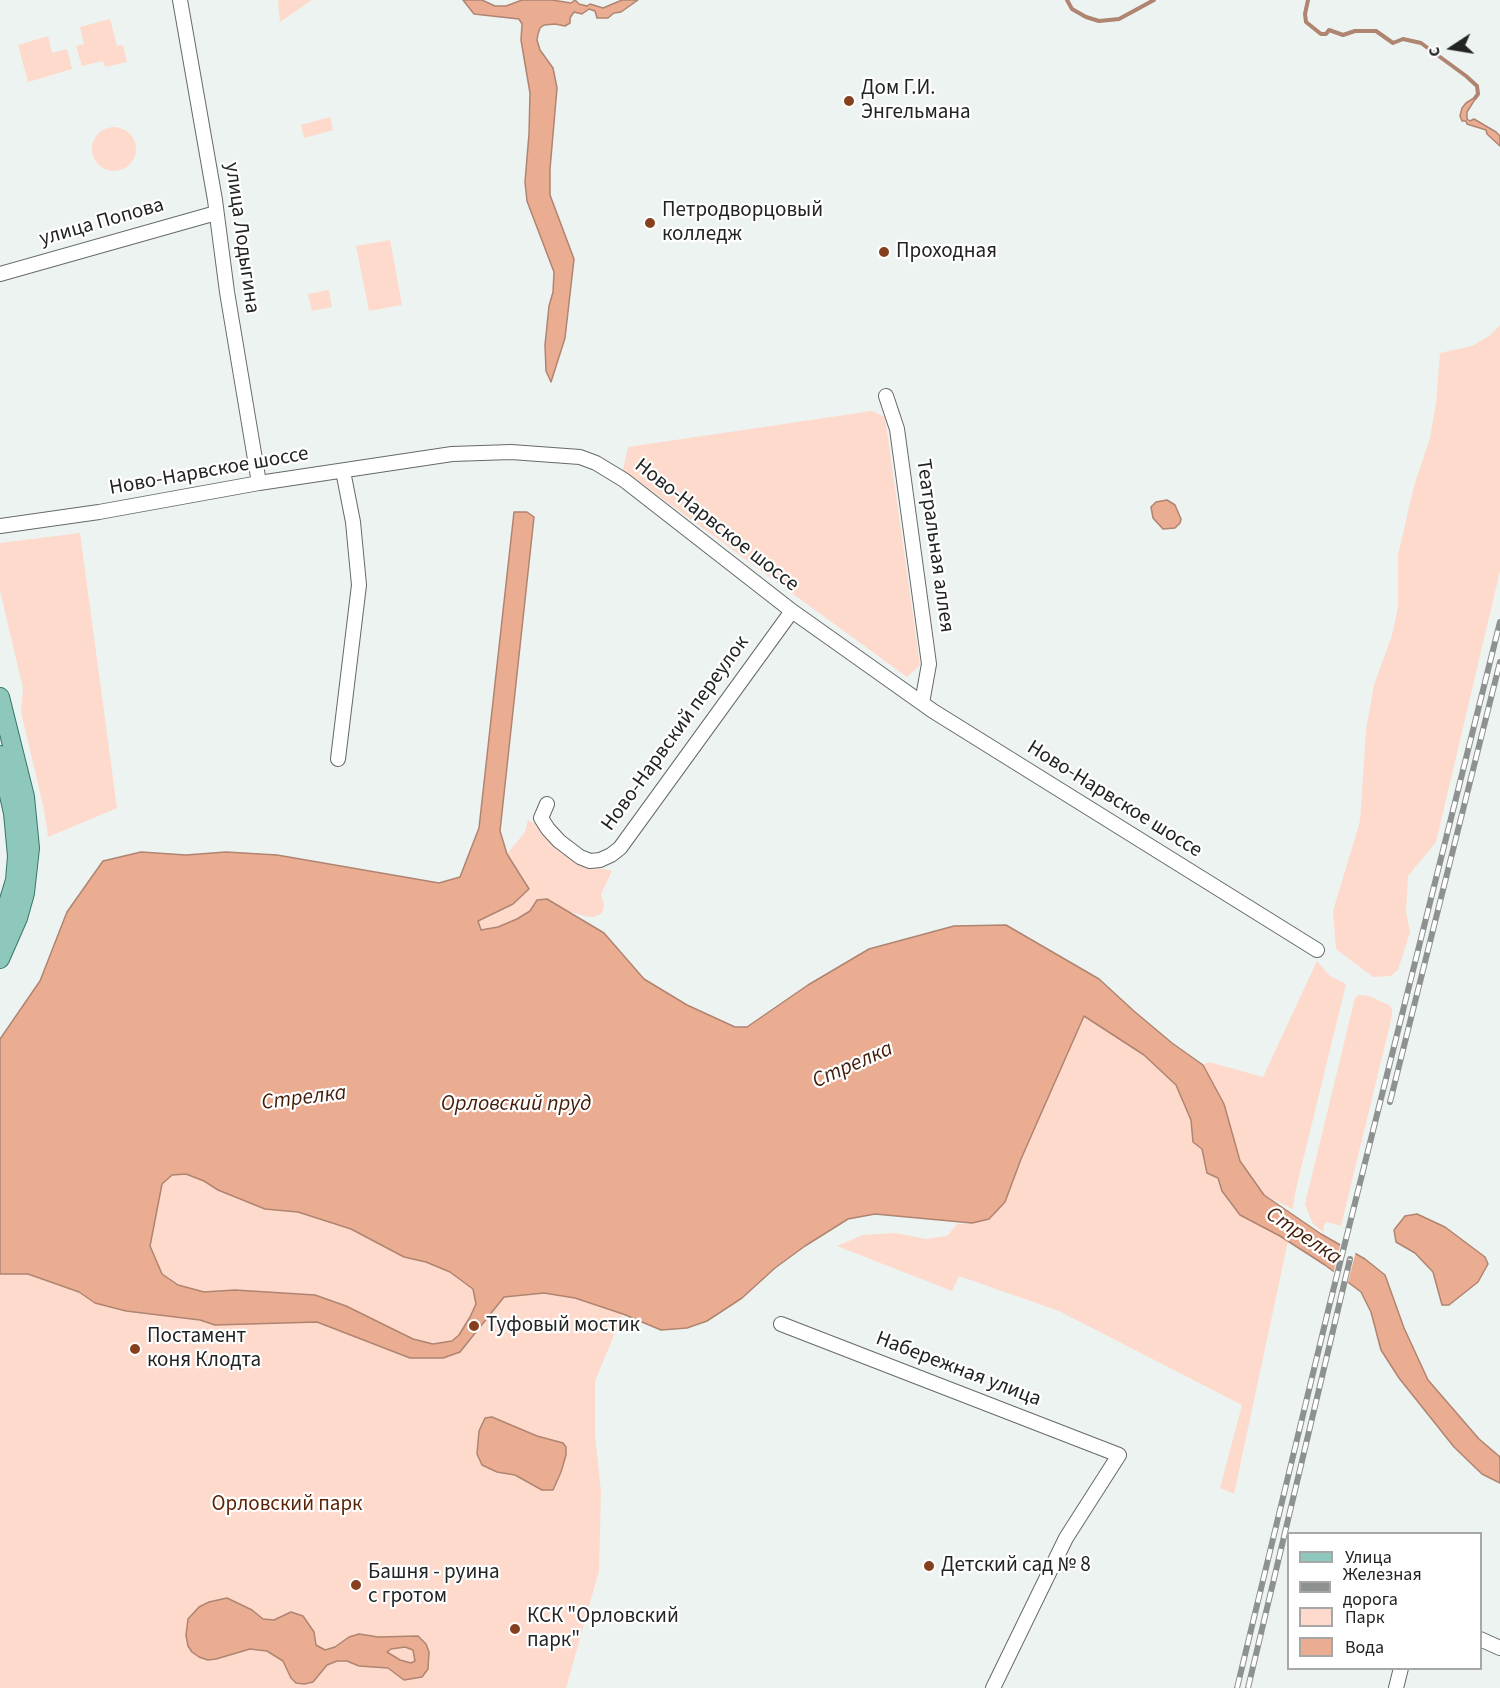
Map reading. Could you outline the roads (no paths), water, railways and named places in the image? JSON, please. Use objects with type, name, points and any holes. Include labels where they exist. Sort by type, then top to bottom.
[{"type":"main road","points":[[0,697],[24,797],[30,863],[20,910],[0,959]]},
{"type":"main road","points":[[0,755],[13,813],[16,856],[15,879],[0,930]]},
{"type":"street","name":"улица Лодыгина","points":[[180,0],[259,483]]},
{"type":"street","name":"улица Попова","points":[[0,274],[216,213]]},
{"type":"street","name":"Театральная аллея","points":[[886,396],[897,429],[929,664],[922,703]]},
{"type":"street","name":"Ново-Нарвское шоссе","points":[[0,526],[99,512],[259,483],[452,453],[511,452],[580,457],[596,462],[624,480],[792,611],[981,743],[1317,950]]},
{"type":"street","points":[[338,759],[359,585],[353,522],[343,471]]},
{"type":"street","name":"Ново-Нарвский переулок","points":[[547,804],[542,818],[548,829],[580,857],[590,861],[600,860],[620,848],[792,611]]},
{"type":"street","name":"Набережная улица","points":[[781,1324],[1119,1455],[1066,1538],[993,1688]]},
{"type":"street","points":[[1482,1640],[1500,1648]]},
{"type":"street","points":[[1396,1688],[1400,1670]]},
{"type":"water","points":[[463,0],[482,0],[495,6],[506,6],[522,0],[552,0],[571,3],[575,0],[579,4],[587,6],[590,4],[603,8],[622,0],[638,0],[608,18],[597,18],[595,11],[589,9],[582,14],[574,12],[570,23],[565,26],[544,25],[538,34],[540,50],[553,68],[557,88],[550,195],[574,259],[565,338],[551,382],[546,371],[545,345],[554,272],[527,201],[525,182],[530,93],[521,40],[522,24],[519,19],[474,14]]},
{"type":"water","points":[[1477,96],[1467,112],[1467,119],[1470,121],[1474,119],[1496,132],[1500,136],[1500,146],[1487,134],[1486,130],[1462,121],[1460,116],[1462,108]]},
{"type":"water","points":[[1167,500],[1175,505],[1181,519],[1175,528],[1163,529],[1153,518],[1151,507],[1156,502]]},
{"type":"water","name":"Орловский пруд","points":[[514,512],[527,512],[534,517],[500,831],[507,854],[529,889],[513,904],[478,921],[481,930],[498,927],[517,919],[530,911],[537,900],[547,899],[604,933],[644,979],[687,1005],[735,1027],[747,1027],[808,985],[869,949],[954,926],[1006,925],[1099,979],[1172,1043],[1203,1065],[1224,1104],[1240,1161],[1264,1195],[1321,1234],[1365,1259],[1385,1275],[1404,1328],[1428,1380],[1479,1439],[1500,1457],[1500,1483],[1482,1474],[1454,1447],[1399,1378],[1381,1350],[1371,1312],[1361,1292],[1280,1236],[1240,1215],[1222,1191],[1218,1178],[1207,1173],[1202,1149],[1193,1142],[1191,1120],[1176,1085],[1144,1055],[1084,1016],[1021,1159],[1005,1202],[989,1219],[972,1223],[875,1214],[848,1219],[775,1268],[742,1298],[707,1321],[687,1328],[661,1330],[575,1298],[544,1293],[504,1297],[460,1352],[443,1358],[410,1358],[317,1322],[215,1325],[200,1320],[126,1311],[95,1303],[79,1292],[28,1274],[0,1274],[0,1039],[40,981],[67,912],[103,861],[141,852],[186,855],[226,852],[277,855],[439,883],[460,877],[479,828]],"holes":[[[186,1174],[218,1190],[265,1209],[298,1212],[351,1229],[404,1257],[426,1262],[450,1272],[473,1289],[476,1304],[470,1317],[459,1335],[452,1341],[433,1344],[413,1339],[346,1306],[315,1295],[235,1290],[204,1292],[178,1285],[162,1274],[150,1246],[162,1184],[172,1175]]]},
{"type":"water","points":[[1417,1214],[1445,1227],[1485,1257],[1488,1264],[1478,1282],[1449,1305],[1442,1305],[1433,1272],[1415,1253],[1396,1242],[1394,1230],[1405,1216]]},
{"type":"water","points":[[492,1417],[537,1436],[563,1443],[566,1447],[566,1455],[553,1490],[542,1490],[515,1475],[497,1472],[482,1465],[477,1454],[479,1431],[485,1418]]},
{"type":"water","points":[[227,1598],[252,1610],[263,1619],[274,1620],[291,1612],[303,1616],[314,1632],[316,1645],[325,1650],[359,1634],[378,1637],[418,1636],[426,1644],[429,1652],[428,1669],[422,1677],[404,1680],[388,1668],[359,1666],[347,1661],[337,1661],[327,1665],[313,1682],[304,1684],[296,1683],[283,1661],[267,1651],[250,1649],[208,1660],[192,1652],[186,1635],[188,1619],[199,1607]],"holes":[[[405,1647],[413,1650],[415,1661],[411,1663],[400,1660],[387,1652],[391,1649]]]},
{"type":"waterway","points":[[1067,0],[1072,9],[1099,21],[1119,19],[1154,0]]},
{"type":"waterway","points":[[1308,0],[1306,22],[1321,34],[1326,34],[1329,30],[1343,35],[1355,31],[1376,31],[1393,43],[1403,39],[1421,43],[1477,86],[1478,94],[1475,98]]},
{"type":"railway","points":[[1237,1688],[1329,1307],[1500,622]]},
{"type":"railway","points":[[1390,1102],[1500,662]]},
{"type":"railway","points":[[1248,1688],[1350,1259]]},
{"type":"place","name":"Дом Г.И. Энгельмана","points":[[849,101]]},
{"type":"place","name":"Петродворцовый колледж","points":[[650,223]]},
{"type":"place","name":"Проходная","points":[[884,252]]},
{"type":"place","name":"Туфовый мостик","points":[[474,1326]]},
{"type":"place","name":"Постамент коня Клодта","points":[[135,1349]]},
{"type":"place","name":"Детский сад № 8","points":[[929,1566]]},
{"type":"place","name":"Башня - руина с гротом","points":[[356,1585]]},
{"type":"place","name":"КСК \"Орловский парк\"","points":[[515,1629]]},
{"type":"water label","name":"Стрелка","points":[[853,1066]]},
{"type":"water label","name":"Стрелка","points":[[304,1099]]},
{"type":"water label","name":"Стрелка","points":[[1303,1237]]},
{"type":"park label","name":"Орловский парк","points":[[287,1505]]}]
